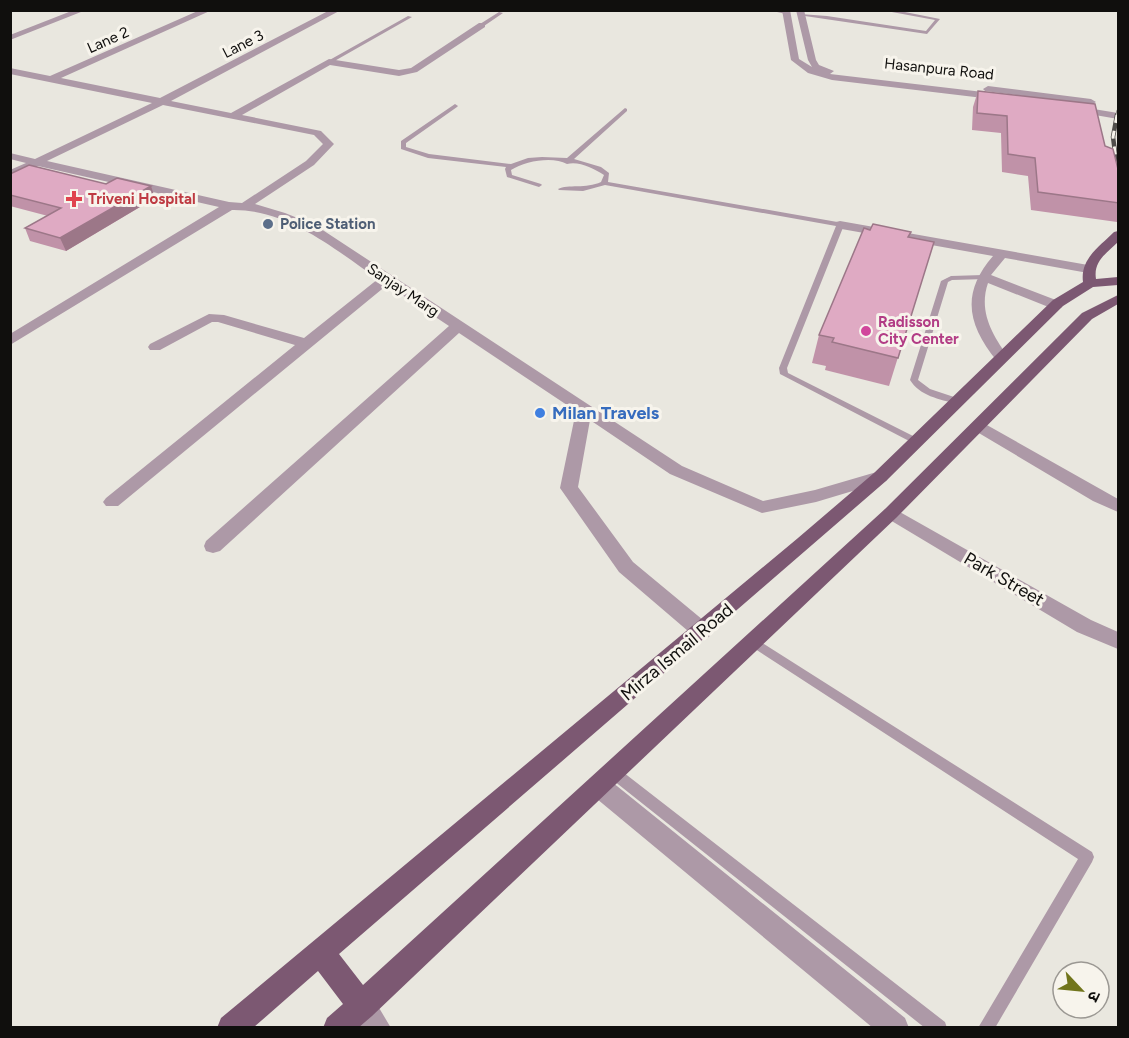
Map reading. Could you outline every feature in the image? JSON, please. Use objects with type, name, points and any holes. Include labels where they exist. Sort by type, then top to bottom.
[{"type":"main road","points":[[1089,276],[1092,261],[1119,235]]},
{"type":"main road","name":"Mirza Ismail Road","points":[[231,1028],[702,631],[880,477],[1056,305],[1089,276],[1119,280]]},
{"type":"main road","points":[[338,1028],[369,1017],[607,779],[891,513],[1087,316],[1119,299]]},
{"type":"main road","points":[[321,953],[369,1017]]},
{"type":"street","points":[[10,38],[82,10]]},
{"type":"street","name":"Lane 2","points":[[52,79],[208,10]]},
{"type":"street","name":"Lane 3","points":[[10,175],[161,102],[337,10]]},
{"type":"street","points":[[772,10],[802,12]]},
{"type":"street","name":"Hasanpura Road","points":[[786,12],[795,60],[811,72],[862,81],[1026,100],[1119,116]]},
{"type":"street","name":"Hasanpura Road","points":[[802,12],[812,60],[816,67],[824,70],[1119,106]]},
{"type":"street","points":[[232,116],[329,62],[399,73],[407,72],[482,25]]},
{"type":"street","points":[[10,27],[30,31]]},
{"type":"street","points":[[10,71],[317,133],[329,144],[310,164],[246,205]]},
{"type":"street","name":"Sanjay Marg","points":[[10,156],[229,206],[246,205],[276,212],[311,228],[676,470],[762,507],[816,496],[880,477]]},
{"type":"street","points":[[10,341],[229,206]]},
{"type":"street","points":[[840,225],[1002,253],[1089,276]]},
{"type":"street","points":[[1002,253],[983,277],[976,306],[989,343],[1002,358]]},
{"type":"street","points":[[983,277],[1056,305]]},
{"type":"street","points":[[112,502],[386,279]]},
{"type":"street","points":[[155,347],[201,321],[219,318],[307,344]]},
{"type":"street","points":[[213,546],[458,326]]},
{"type":"street","points":[[584,409],[569,488],[627,567],[702,631]]},
{"type":"street","points":[[978,425],[1099,497],[1119,506]]},
{"type":"street","name":"Park Street","points":[[891,513],[1084,626],[1119,641]]},
{"type":"street","points":[[607,779],[896,1028]]},
{"type":"lane","points":[[827,17],[836,15],[841,10]]},
{"type":"lane","points":[[802,12],[927,33],[938,19],[883,10]]},
{"type":"lane","points":[[482,25],[501,13]]},
{"type":"lane","points":[[329,62],[410,17]]},
{"type":"lane","points":[[455,106],[404,142],[403,148],[428,156],[511,166],[531,159],[567,162],[602,169],[607,174],[604,183]]},
{"type":"lane","points":[[567,162],[625,110]]},
{"type":"lane","points":[[511,166],[507,173],[509,176],[539,185]]},
{"type":"lane","points":[[561,189],[589,189],[604,183],[840,225],[783,368],[784,374],[916,441]]},
{"type":"lane","points":[[957,401],[916,385],[914,380],[945,281],[951,278],[983,277]]},
{"type":"lane","points":[[753,642],[1087,857],[986,1028]]},
{"type":"lane","points":[[607,779],[939,1028]]},
{"type":"building","points":[[978,91],[1095,104],[1105,146],[1113,149],[1119,173],[1119,203],[1038,192],[1035,158],[1008,154],[1007,116],[977,113]]},
{"type":"building","points":[[29,165],[106,184],[117,178],[151,186],[60,238],[25,228],[61,208],[10,195],[10,174]]},
{"type":"building","name":"Radisson City Center","points":[[873,224],[911,232],[908,237],[934,242],[898,358],[832,342],[834,338],[819,335],[864,228],[870,230]]},
{"type":"railway","points":[[1117,116],[1118,111]]},
{"type":"railway","points":[[1117,115],[1113,137],[1118,175]]},
{"type":"place","name":"Triveni Hospital","points":[[74,199]]},
{"type":"place","name":"Police Station","points":[[268,224]]},
{"type":"place","name":"Radisson City Center","points":[[866,331]]},
{"type":"place","name":"Milan Travels","points":[[540,413]]}]
